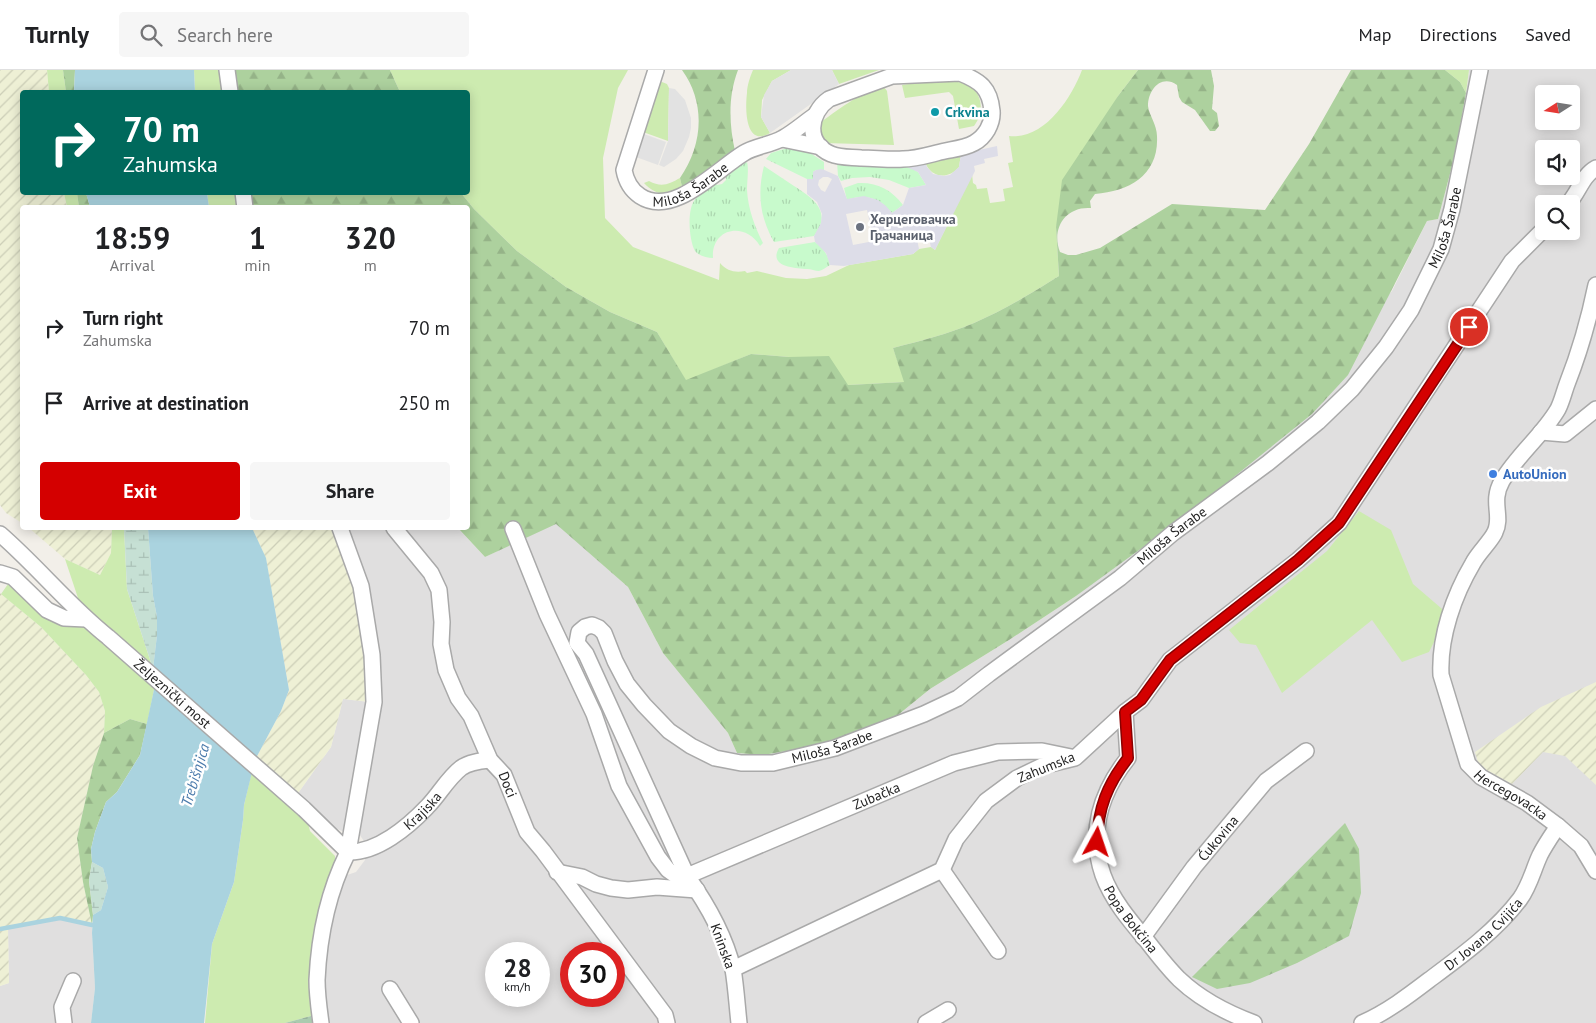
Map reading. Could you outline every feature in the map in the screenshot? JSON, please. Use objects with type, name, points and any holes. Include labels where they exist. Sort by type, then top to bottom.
[{"type":"street","points":[[227,70],[230,90]]},
{"type":"street","name":"Miloša Šarabe","points":[[656,70],[624,170],[631,188],[643,198],[666,202],[680,197],[745,152],[782,139]]},
{"type":"street","name":"Miloša Šarabe","points":[[687,876],[586,654],[578,643],[579,632],[585,627],[592,626],[599,628],[604,633],[627,684],[669,731],[691,746],[716,758],[741,763],[773,763],[835,748],[924,714],[958,698],[1120,578],[1173,533],[1268,463],[1318,422],[1352,389],[1386,347],[1411,310],[1441,249],[1452,209],[1480,70]]},
{"type":"street","points":[[960,73],[976,80],[984,87],[991,100],[992,114],[987,130],[980,139],[963,148],[903,160],[842,157],[832,155],[820,147],[782,139],[814,116],[822,104],[829,99],[892,76],[960,73]]},
{"type":"street","points":[[814,116],[813,131],[820,147]]},
{"type":"street","points":[[1576,195],[1587,173],[1596,168]]},
{"type":"street","name":"Zahumska","points":[[942,870],[956,839],[986,801],[1017,778],[1042,766],[1075,758],[1125,712],[1141,700],[1170,660],[1298,560],[1339,523],[1512,261],[1535,238]]},
{"type":"street","points":[[1541,432],[1558,408],[1576,363],[1592,320],[1596,285]]},
{"type":"street","points":[[1541,432],[1565,434],[1596,409]]},
{"type":"street","name":"Hercegovacka","points":[[1541,432],[1501,482],[1495,497],[1499,521],[1495,533],[1482,548],[1472,564],[1456,596],[1444,639],[1441,675],[1468,764],[1481,777],[1527,803],[1558,826],[1581,846],[1596,871]]},
{"type":"street","points":[[320,1023],[317,982],[323,926],[337,875],[348,852],[374,702],[372,655],[361,586],[341,530]]},
{"type":"street","name":"Doci","points":[[396,530],[431,573],[439,590],[442,622],[441,644],[446,670],[458,698],[471,716],[490,760],[504,775],[527,832],[664,1015],[667,1023]]},
{"type":"street","points":[[513,530],[555,631],[594,714],[620,786],[663,864],[675,875],[687,876]]},
{"type":"street","name":"Željeznički most","points":[[0,534],[86,619],[108,636],[304,809],[348,852]]},
{"type":"street","points":[[0,573],[13,577],[47,610],[64,618],[86,619]]},
{"type":"street","name":"Popa Bokčina","points":[[1125,712],[1128,758],[1116,774],[1104,797],[1098,823],[1097,842],[1103,875],[1116,902],[1178,978],[1194,992],[1230,1014],[1254,1023]]},
{"type":"street","name":"Zubačka","points":[[687,876],[954,763],[998,752],[1042,751],[1075,758]]},
{"type":"street","name":"Ćukovina","points":[[1143,937],[1194,866],[1266,781],[1306,751]]},
{"type":"street","name":"Krajiska","points":[[348,852],[372,848],[393,836],[428,807],[447,782],[461,768],[476,761],[490,760]]},
{"type":"street","name":"Dr Jovana Cvijića","points":[[1362,1023],[1378,1019],[1460,957],[1501,920],[1520,899],[1533,876],[1540,855],[1558,826]]},
{"type":"street","points":[[732,969],[942,870],[998,951]]},
{"type":"street","points":[[557,872],[582,876],[596,884],[611,888],[628,890],[657,887],[697,890]]},
{"type":"street","name":"Kninska","points":[[687,876],[719,930],[732,969],[739,1023]]},
{"type":"street","points":[[64,1023],[62,1007],[73,981]]},
{"type":"street","points":[[390,989],[411,1023]]},
{"type":"street","points":[[926,1023],[948,1010]]},
{"type":"shaded area","points":[[791,70],[832,70],[839,84],[770,133],[761,117],[764,95],[772,81]]},
{"type":"shaded area","points":[[1469,70],[1596,70],[1596,1023],[326,1023],[323,982],[329,927],[341,877],[356,872],[365,860],[364,841],[359,834],[358,823],[379,703],[344,530],[460,530],[485,557],[556,523],[628,587],[663,653],[728,733],[737,753],[763,754],[782,751],[893,719],[930,689],[1076,596],[1392,291],[1427,221],[1438,219],[1462,125]]},
{"type":"shaded area","points":[[669,88],[675,89],[685,100],[691,118],[691,128],[683,151],[676,159],[664,167],[659,165],[668,141]]},
{"type":"shaded area","points":[[644,134],[666,142],[658,165],[636,157]]},
{"type":"shaded area","points":[[997,146],[998,156],[984,159],[985,163],[974,166],[975,171],[935,250],[931,247],[927,231],[916,234],[919,249],[913,254],[844,266],[830,265],[826,253],[815,242],[814,236],[821,223],[822,214],[817,202],[807,194],[807,179],[813,179],[813,172],[822,169],[838,176],[847,199],[864,196],[878,200],[892,213],[903,205],[909,188],[926,185],[918,172],[904,166],[925,162],[933,174],[950,175],[959,167],[961,154]],"holes":[[[823,177],[832,179],[825,192],[818,185],[819,180]],[[867,210],[874,241],[853,245],[846,214]]]},
{"type":"shaded area","points":[[343,699],[370,702],[347,830],[342,831],[333,827],[296,796],[331,747]]},
{"type":"shaded area","points":[[60,918],[92,925],[95,988],[91,1023],[0,1023],[0,986],[9,983],[8,928]]},
{"type":"green space","points":[[0,70],[47,70],[49,90],[20,90],[20,195],[64,195],[67,205],[20,205],[20,522],[6,513],[0,505]]},
{"type":"green space","points":[[47,70],[63,70],[66,90],[49,90]]},
{"type":"green space","points":[[63,70],[75,70],[74,90],[66,90]]},
{"type":"green space","points":[[194,70],[223,70],[225,90],[195,90]]},
{"type":"green space","points":[[232,70],[390,70],[399,90],[235,90]]},
{"type":"green space","points":[[390,70],[628,70],[618,88],[603,158],[605,218],[633,247],[719,280],[720,263],[728,270],[738,272],[757,271],[786,278],[807,279],[826,276],[849,265],[913,254],[919,249],[931,247],[935,250],[972,174],[973,183],[977,189],[987,188],[990,203],[1005,201],[1003,189],[1013,187],[1008,163],[1013,162],[1009,136],[1022,136],[1045,125],[1063,105],[1082,70],[1138,70],[1118,96],[1056,227],[1059,276],[1007,307],[974,323],[944,334],[893,348],[905,382],[848,385],[789,357],[751,354],[686,381],[657,332],[610,312],[566,287],[517,251],[474,209],[463,195],[470,195],[470,90],[399,90]]},
{"type":"green space","points":[[682,70],[738,70],[732,90],[730,110],[735,151],[683,191],[680,178],[693,152],[699,124],[695,96]]},
{"type":"green space","points":[[753,70],[791,70],[772,81],[762,100],[761,117],[770,133],[762,136],[756,135],[751,131],[748,124],[746,100]]},
{"type":"green space","points":[[832,70],[879,70],[839,84]]},
{"type":"green space","points":[[1138,70],[1211,70],[1214,86],[1212,109],[1217,113],[1219,126],[1215,131],[1210,131],[1195,110],[1182,102],[1177,85],[1166,81],[1156,85],[1150,94],[1148,106],[1157,132],[1153,161],[1140,179],[1131,185],[1095,194],[1090,201],[1091,208],[1082,208],[1067,215],[1059,227],[1057,235],[1060,252],[1068,255],[1076,255],[1100,248],[1172,204],[1265,210],[1309,144],[1351,70],[1445,70],[1460,82],[1466,93],[1455,155],[1438,219],[1427,221],[1348,375],[1312,414],[1183,518],[1076,596],[930,689],[893,719],[827,744],[763,755],[737,753],[728,733],[663,653],[628,587],[556,524],[485,557],[460,530],[470,530],[470,205],[249,205],[247,195],[463,195],[474,209],[517,251],[566,287],[610,312],[657,332],[686,380],[751,354],[789,357],[829,356],[848,385],[904,382],[893,348],[944,334],[974,323],[1007,307],[1059,276],[1056,227],[1062,180],[1118,96]]},
{"type":"green space","points":[[1445,70],[1469,70],[1466,93],[1460,82]]},
{"type":"green space","points":[[944,79],[968,85],[975,91],[981,106],[974,126],[959,129],[953,96],[949,92],[905,98],[902,85]]},
{"type":"green space","points":[[659,83],[667,84],[669,88],[668,141],[643,132]]},
{"type":"green space","points":[[884,87],[887,91],[894,145],[824,143],[817,125],[857,98]]},
{"type":"green space","points":[[787,148],[804,149],[824,162],[824,171],[816,170],[813,172],[813,179],[807,179],[766,159],[771,153]]},
{"type":"green space","points":[[961,154],[959,167],[950,174],[935,174],[925,162]]},
{"type":"green space","points":[[747,162],[747,190],[750,211],[763,243],[760,246],[754,238],[746,233],[730,231],[723,234],[717,240],[713,258],[697,253],[690,233],[690,212],[694,201],[700,193],[714,182],[717,185],[722,184],[726,180],[725,174]]},
{"type":"green space","points":[[837,162],[910,167],[918,172],[926,185],[909,188],[889,180],[870,177],[841,181],[838,176]]},
{"type":"green space","points":[[764,166],[808,195],[818,206],[822,220],[814,236],[774,242],[769,233],[761,205],[760,196]]},
{"type":"green space","points":[[680,178],[683,191],[673,194],[662,194],[652,190],[644,183],[649,181],[665,184]]},
{"type":"green space","points":[[858,183],[872,184],[884,188],[903,205],[892,213],[872,198],[860,197],[847,200],[844,188]]},
{"type":"green space","points":[[64,195],[77,195],[79,205],[67,205]]},
{"type":"green space","points":[[77,195],[87,195],[89,205],[79,205]]},
{"type":"green space","points":[[207,195],[239,195],[241,205],[209,205]]},
{"type":"green space","points":[[815,242],[825,252],[830,265],[822,270],[790,267],[780,263],[777,259],[779,248]]},
{"type":"green space","points":[[1359,511],[1391,530],[1413,584],[1448,614],[1429,652],[1402,662],[1372,620],[1282,693],[1256,645],[1240,643],[1229,630],[1327,551]]},
{"type":"green space","points":[[31,530],[112,530],[111,553],[100,575],[65,559]]},
{"type":"green space","points":[[112,530],[124,530],[127,589],[153,669],[155,685],[147,724],[130,719],[104,733],[105,711],[99,692],[86,675],[41,627],[1,594],[13,577],[47,610],[85,619],[65,559],[100,575],[111,553]]},
{"type":"green space","points":[[124,530],[148,530],[153,596],[157,617],[153,669],[127,589]]},
{"type":"green space","points":[[253,530],[336,530],[356,587],[368,655],[370,702],[343,699],[331,747],[296,796],[255,760],[281,711],[289,690],[266,559]]},
{"type":"green space","points":[[0,593],[41,627],[86,675],[99,692],[105,711],[104,733],[93,766],[77,838],[83,882],[92,925],[60,918],[8,928],[9,983],[0,986]]},
{"type":"green space","points":[[1596,682],[1596,785],[1565,756],[1543,752],[1512,784],[1479,766],[1475,752],[1541,707]]},
{"type":"green space","points":[[130,719],[147,724],[140,755],[117,792],[106,802],[95,832],[91,849],[92,862],[89,880],[93,915],[92,925],[83,882],[77,838],[93,766],[104,733]]},
{"type":"green space","points":[[252,771],[308,823],[310,831],[335,856],[335,867],[311,981],[311,1016],[285,1023],[205,1023],[212,944],[234,882],[244,805]]},
{"type":"green space","points":[[1345,823],[1359,849],[1361,893],[1349,936],[1297,963],[1250,983],[1217,989],[1192,977]]},
{"type":"green space","points":[[92,862],[103,868],[108,887],[101,910],[93,915],[89,880]]},
{"type":"green space","points":[[311,1016],[313,1023],[285,1023]]},
{"type":"water","points":[[75,70],[194,70],[195,90],[74,90]]},
{"type":"water","points":[[87,195],[207,195],[209,205],[89,205]]},
{"type":"water","name":"Trebišnjica","points":[[148,530],[253,530],[266,558],[289,690],[281,711],[255,760],[244,805],[234,882],[212,944],[204,1023],[91,1023],[95,988],[93,915],[101,910],[108,887],[103,868],[92,862],[91,849],[106,802],[117,792],[140,755],[155,685],[153,669],[157,617],[153,596]]},
{"type":"waterway","points":[[0,929],[60,918],[92,925]]},
{"type":"place","name":"Crkvina","points":[[935,112]]},
{"type":"place","name":"Херцеговачка Грачаница","points":[[860,227]]},
{"type":"place","name":"AutoUnion","points":[[1493,474]]},
{"type":"route","points":[[1097,842],[1098,823],[1104,797],[1116,774],[1128,758],[1125,712],[1141,700],[1170,660],[1298,560],[1339,523],[1469,327]]}]
